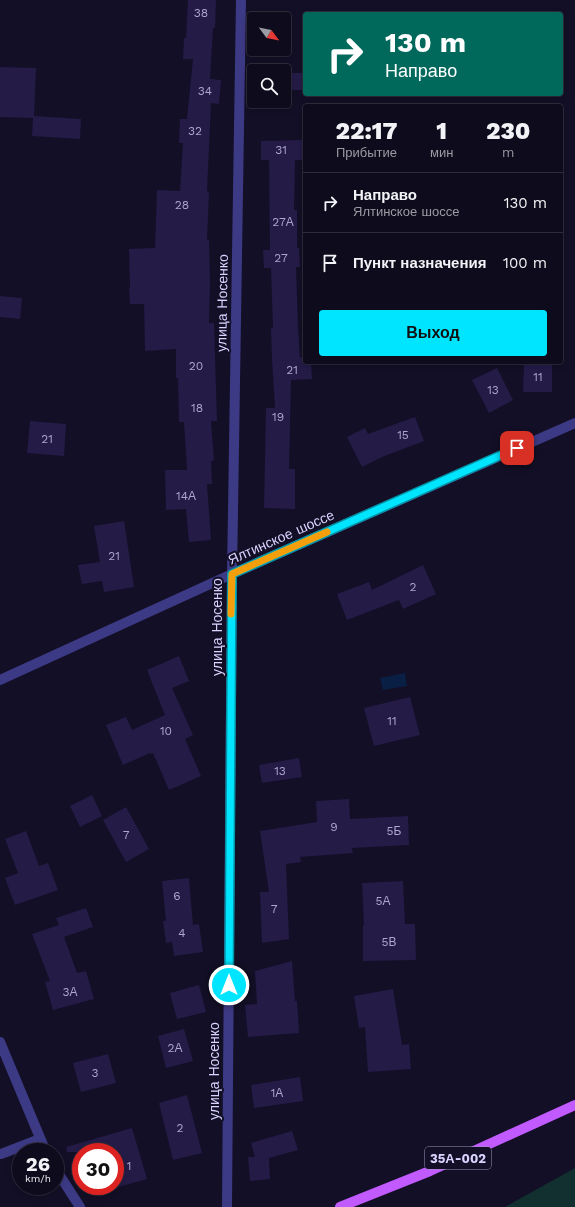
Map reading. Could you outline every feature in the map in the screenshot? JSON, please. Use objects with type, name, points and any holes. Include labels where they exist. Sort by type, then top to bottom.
[{"type":"main road","name":"35А-002","points":[[340,1207],[430,1171],[575,1105]]},
{"type":"street","name":"улица Носенко","points":[[227,1207],[232,574],[241,0]]},
{"type":"street","name":"Ялтинское шоссе","points":[[0,680],[232,574],[575,423]]},
{"type":"street","points":[[0,1042],[42,1143]]},
{"type":"street","points":[[1,1154],[40,1139]]},
{"type":"street","points":[[64,1182],[80,1207]]},
{"type":"green space","points":[[575,1168],[575,1207],[505,1207]]},
{"type":"water","points":[[405,673],[407,686],[383,690],[380,678]]},
{"type":"building","points":[[188,0],[216,0],[210,79],[221,80],[219,104],[211,103],[207,191],[209,192],[207,240],[209,240],[209,323],[214,323],[217,421],[211,421],[214,461],[211,461],[212,484],[207,484],[211,540],[189,542],[186,509],[166,510],[165,470],[187,470],[184,422],[179,422],[176,349],[145,351],[144,304],[130,304],[129,288],[129,249],[155,248],[157,190],[180,191],[183,143],[179,143],[180,119],[187,119],[193,59],[183,59],[184,38],[186,38]]},
{"type":"building","points":[[0,67],[36,68],[34,116],[81,119],[80,139],[32,136],[33,118],[0,117]]},
{"type":"building","points":[[291,73],[303,73],[303,90],[291,90]]},
{"type":"building","points":[[302,140],[302,160],[295,160],[294,210],[297,210],[297,248],[299,248],[300,267],[296,267],[298,327],[300,357],[303,357],[303,364],[311,364],[312,379],[291,380],[289,469],[295,469],[295,509],[264,508],[266,408],[275,408],[271,328],[273,328],[271,268],[264,268],[263,250],[270,250],[269,160],[261,160],[261,141]]},
{"type":"building","points":[[0,296],[22,298],[20,319],[0,317]]},
{"type":"building","points":[[524,364],[552,364],[552,392],[523,392]]},
{"type":"building","points":[[497,368],[513,400],[489,413],[472,380]]},
{"type":"building","points":[[415,417],[424,441],[382,457],[362,467],[347,437],[365,428],[368,434]]},
{"type":"building","points":[[30,421],[66,424],[64,456],[27,453]]},
{"type":"building","points":[[124,521],[134,587],[104,592],[102,581],[82,584],[78,565],[100,562],[94,526]]},
{"type":"building","points":[[423,565],[436,594],[403,609],[399,600],[347,620],[337,594],[369,582],[372,590]]},
{"type":"building","points":[[179,656],[189,681],[172,688],[193,735],[185,739],[201,776],[169,790],[153,753],[123,765],[106,725],[126,717],[132,730],[165,715],[147,670]]},
{"type":"building","points":[[410,697],[420,735],[374,746],[364,708]]},
{"type":"building","points":[[299,758],[302,777],[262,783],[259,765]]},
{"type":"building","points":[[92,795],[102,816],[80,827],[70,806]]},
{"type":"building","points":[[349,799],[350,819],[408,816],[409,845],[352,848],[353,853],[300,857],[301,862],[286,864],[289,939],[262,943],[260,892],[269,892],[260,831],[317,822],[316,801]]},
{"type":"building","points":[[126,807],[149,849],[126,862],[103,820]]},
{"type":"building","points":[[26,831],[39,866],[48,863],[58,890],[15,905],[5,878],[18,873],[5,839]]},
{"type":"building","points":[[189,878],[193,925],[199,924],[203,952],[174,956],[172,942],[166,943],[163,921],[166,921],[162,881]]},
{"type":"building","points":[[403,881],[405,924],[415,924],[416,960],[363,961],[364,925],[362,883]]},
{"type":"building","points":[[86,908],[93,927],[64,937],[77,973],[86,971],[94,999],[53,1010],[45,982],[50,981],[32,934],[59,925],[56,918]]},
{"type":"building","points":[[292,961],[299,1033],[248,1037],[245,1005],[257,1004],[255,971]]},
{"type":"building","points":[[199,985],[206,1012],[177,1019],[170,993]]},
{"type":"building","points":[[393,989],[402,1045],[409,1044],[411,1069],[368,1072],[365,1027],[359,1028],[354,996]]},
{"type":"building","points":[[184,1029],[193,1061],[166,1068],[158,1036]]},
{"type":"building","points":[[108,1054],[116,1083],[81,1092],[73,1063]]},
{"type":"building","points":[[300,1077],[303,1101],[254,1108],[251,1085]]},
{"type":"building","points":[[187,1095],[202,1153],[173,1160],[159,1103]]},
{"type":"building","points":[[132,1128],[147,1179],[124,1185],[124,1143],[80,1143]]},
{"type":"building","points":[[292,1131],[298,1150],[269,1158],[270,1179],[250,1181],[248,1157],[255,1157],[251,1143]]},
{"type":"building","points":[[72,1145],[72,1152],[67,1152],[66,1147]]},
{"type":"slow traffic","points":[[231,614],[232,574],[327,532]]},
{"type":"route","points":[[229,985],[232,574],[517,448]]}]
